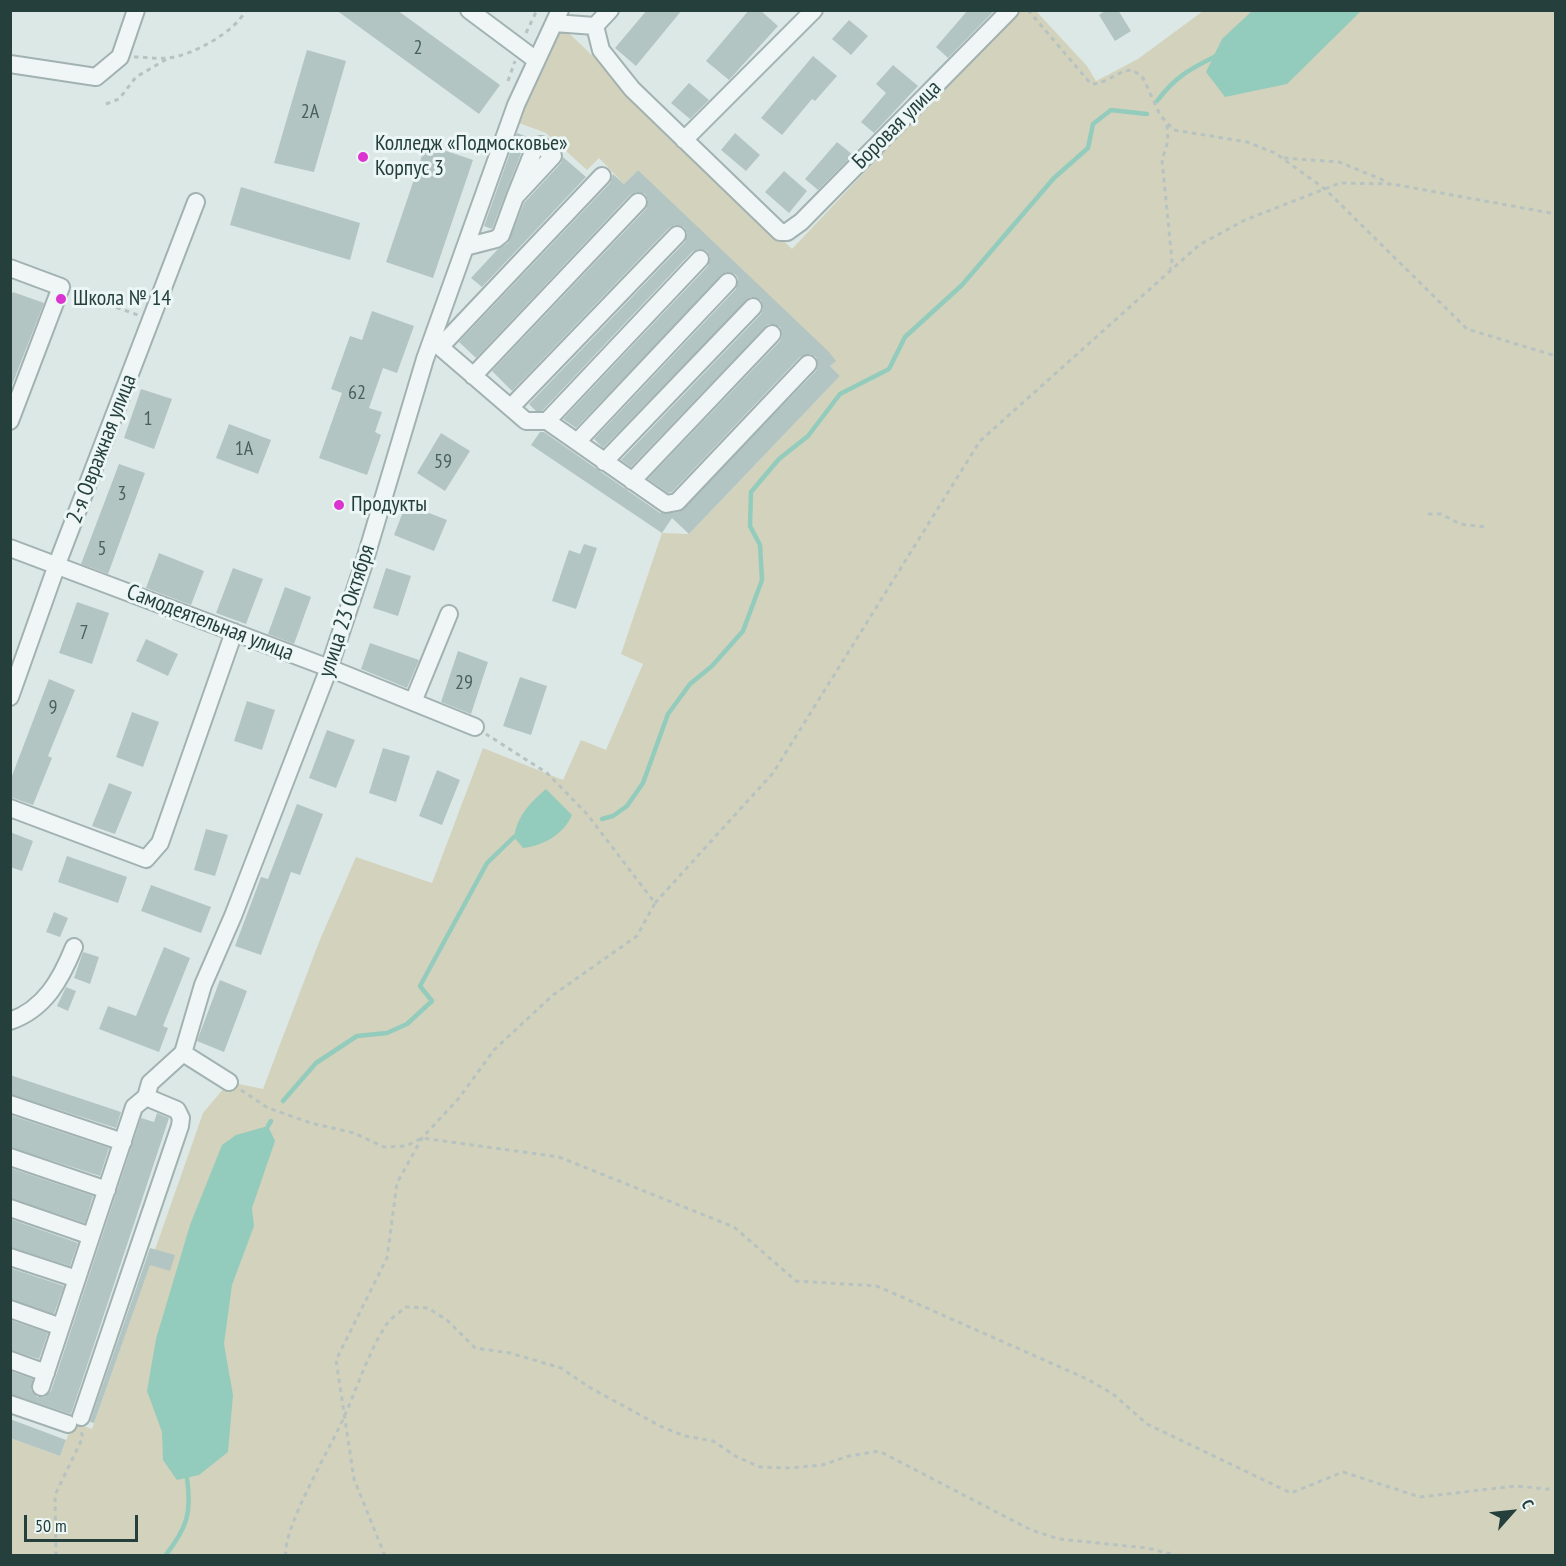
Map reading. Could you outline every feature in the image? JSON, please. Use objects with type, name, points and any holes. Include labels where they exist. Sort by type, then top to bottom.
[{"type":"street","points":[[10,64],[96,76],[120,57],[136,10]]},
{"type":"street","points":[[469,10],[536,60]]},
{"type":"street","points":[[595,26],[610,10]]},
{"type":"street","points":[[595,26],[601,50],[632,89],[684,140],[814,10]]},
{"type":"street","name":"Боровая улица","points":[[684,140],[780,232],[795,228],[1010,10]]},
{"type":"street","points":[[557,17],[595,26]]},
{"type":"street","name":"улица 23 Октября","points":[[183,1053],[203,984],[233,916],[329,668],[436,344],[465,247],[516,105],[557,17]]},
{"type":"street","points":[[602,176],[436,344],[526,421],[547,421],[666,504],[677,502],[808,364]]},
{"type":"street","points":[[465,247],[496,239],[501,235],[515,197]]},
{"type":"street","name":"2-я Овражная улица","points":[[10,697],[58,564],[196,202]]},
{"type":"street","points":[[473,375],[638,202]]},
{"type":"street","points":[[511,407],[677,235]]},
{"type":"street","points":[[547,421],[700,259]]},
{"type":"street","points":[[10,268],[61,287],[10,421]]},
{"type":"street","points":[[577,442],[728,282]]},
{"type":"street","points":[[604,462],[753,307]]},
{"type":"street","points":[[632,481],[772,334]]},
{"type":"street","name":"Самодеятельная улица","points":[[10,548],[58,564],[329,668],[475,727]]},
{"type":"street","points":[[413,702],[449,614]]},
{"type":"street","points":[[10,808],[146,859],[160,843],[234,632]]},
{"type":"street","points":[[10,1021],[24,1017],[56,988],[74,947]]},
{"type":"street","points":[[10,1360],[43,1380],[134,1107],[183,1053],[229,1082]]},
{"type":"street","points":[[10,1404],[74,1421],[180,1126],[181,1118],[177,1110],[148,1090]]},
{"type":"street","points":[[10,1104],[123,1142]]},
{"type":"street","points":[[10,1157],[107,1190]]},
{"type":"street","points":[[10,1208],[91,1236]]},
{"type":"street","points":[[10,1257],[77,1279]]},
{"type":"street","points":[[10,1309],[61,1327]]},
{"type":"path","points":[[120,57],[168,58],[183,55],[224,35],[246,10]]},
{"type":"path","points":[[1028,10],[1091,84],[1101,84],[1128,70],[1133,70],[1143,78],[1167,125],[1168,141],[1162,160],[1172,261],[1169,271]]},
{"type":"path","points":[[106,104],[119,99],[136,77],[168,58]]},
{"type":"path","points":[[1167,125],[1183,133],[1247,142],[1283,159],[1325,189],[1467,329],[1556,356]]},
{"type":"path","points":[[1283,159],[1339,162],[1392,184]]},
{"type":"path","points":[[385,1556],[354,1479],[336,1360],[387,1258],[397,1184],[422,1138],[459,1098],[494,1050],[553,995],[637,936],[655,903],[773,773],[980,441],[1199,244],[1245,220],[1341,183],[1392,184],[1556,214]]},
{"type":"path","points":[[61,287],[152,320]]},
{"type":"path","points":[[1428,514],[1441,514],[1460,524],[1486,527]]},
{"type":"path","points":[[475,727],[547,773],[587,814],[655,903]]},
{"type":"path","points":[[229,1082],[268,1108],[312,1124],[354,1133],[384,1147],[406,1146],[422,1138],[559,1157],[734,1227],[796,1281],[877,1286],[1087,1379],[1113,1394],[1147,1424],[1291,1493],[1342,1472],[1420,1497],[1516,1486],[1556,1490]]},
{"type":"path","points":[[286,1556],[294,1525],[316,1469],[344,1418],[367,1362],[387,1323],[406,1306],[428,1308],[447,1320],[475,1348],[510,1353],[561,1368],[589,1387],[662,1427],[685,1436],[713,1441],[737,1457],[760,1467],[790,1468],[822,1465],[849,1456],[879,1451],[1031,1530],[1059,1539],[1147,1548],[1180,1556]]},
{"type":"path","points":[[56,1556],[55,1495],[83,1437]]},
{"type":"shaded area","points":[[1017,11],[1036,11],[1087,66],[1096,81],[1138,59],[1203,11],[1555,11],[1555,1555],[11,1555],[10,1438],[60,1456],[73,1422],[92,1429],[203,1113],[229,1082],[263,1089],[319,942],[356,857],[432,883],[483,748],[563,780],[581,740],[606,750],[643,664],[621,654],[662,533],[689,534],[840,376],[830,366],[835,361],[638,170],[624,184],[599,158],[587,170],[546,133],[511,120],[554,23],[572,36],[792,249]]},
{"type":"shaded area","points":[[1252,11],[1361,11],[1287,84],[1225,97],[1206,72],[1222,39]]},
{"type":"shaded area","points":[[546,789],[572,815],[564,828],[552,838],[538,845],[523,848],[514,837],[518,822],[529,805]]},
{"type":"shaded area","points":[[268,1126],[275,1141],[252,1208],[254,1226],[232,1285],[224,1344],[233,1395],[228,1452],[199,1475],[177,1480],[163,1460],[162,1432],[147,1391],[156,1339],[190,1225],[222,1145],[236,1135]]},
{"type":"building","points":[[336,10],[397,10],[500,85],[479,114]]},
{"type":"building","points":[[647,10],[682,10],[636,66],[615,48]]},
{"type":"building","points":[[749,10],[760,10],[778,26],[729,80],[706,61]]},
{"type":"building","points":[[968,10],[995,10],[948,58],[936,47]]},
{"type":"building","points":[[1106,10],[1118,10],[1131,31],[1115,41],[1099,15]]},
{"type":"building","points":[[849,20],[868,36],[851,55],[832,39]]},
{"type":"building","points":[[307,50],[346,61],[314,172],[274,163]]},
{"type":"building","points":[[813,56],[837,76],[815,101],[812,99],[782,135],[761,118]]},
{"type":"building","points":[[893,65],[918,86],[874,133],[861,122],[886,93],[876,84]]},
{"type":"building","points":[[689,83],[709,100],[690,119],[671,103]]},
{"type":"building","points":[[517,133],[530,138],[525,143],[492,229],[484,226]]},
{"type":"building","points":[[735,133],[760,155],[746,171],[721,150]]},
{"type":"building","points":[[837,142],[853,155],[818,190],[805,179]]},
{"type":"building","points":[[426,144],[473,160],[433,278],[386,262]]},
{"type":"building","points":[[563,157],[586,177],[482,287],[471,278],[497,250],[508,243],[524,203],[561,163]]},
{"type":"building","points":[[638,170],[829,352],[836,361],[830,366],[840,376],[689,534],[672,518],[662,533],[531,445],[540,432],[544,432],[660,513],[679,512],[816,371],[818,366],[816,357],[810,354],[800,357],[672,492],[668,493],[648,479],[780,341],[782,336],[780,327],[768,324],[631,467],[621,460],[761,314],[763,309],[761,300],[750,297],[603,448],[594,439],[736,289],[738,278],[735,274],[726,272],[576,428],[563,419],[708,266],[710,257],[707,251],[698,249],[692,252],[542,411],[536,411],[529,404],[685,242],[687,233],[684,227],[675,225],[669,228],[512,391],[492,371],[646,209],[648,200],[645,194],[636,192],[630,195],[476,358],[459,342],[610,183],[613,174],[624,184]]},
{"type":"building","points":[[784,171],[807,191],[789,213],[765,192]]},
{"type":"building","points":[[241,187],[360,223],[350,260],[230,225]]},
{"type":"building","points":[[13,292],[44,303],[10,390],[10,299]]},
{"type":"building","points":[[372,311],[414,326],[397,373],[383,368],[369,408],[382,412],[375,432],[381,435],[367,475],[319,458],[342,393],[331,389],[350,336],[362,340]]},
{"type":"building","points":[[141,389],[172,399],[154,449],[124,438]]},
{"type":"building","points":[[229,424],[271,440],[258,474],[216,458]]},
{"type":"building","points":[[441,433],[470,451],[445,491],[417,473]]},
{"type":"building","points":[[119,464],[145,473],[108,574],[81,564]]},
{"type":"building","points":[[406,504],[447,520],[434,551],[394,535]]},
{"type":"building","points":[[584,544],[597,548],[576,609],[552,601],[569,550],[580,554]]},
{"type":"building","points":[[159,553],[204,571],[191,605],[146,588]]},
{"type":"building","points":[[233,568],[263,579],[246,624],[216,613]]},
{"type":"building","points":[[386,568],[411,576],[398,616],[373,608]]},
{"type":"building","points":[[285,587],[311,597],[294,644],[268,634]]},
{"type":"building","points":[[77,602],[109,613],[92,664],[59,653]]},
{"type":"building","points":[[146,639],[178,654],[168,676],[136,661]]},
{"type":"building","points":[[370,643],[419,660],[407,688],[361,669]]},
{"type":"building","points":[[458,651],[488,662],[471,714],[441,702]]},
{"type":"building","points":[[520,677],[547,686],[531,735],[503,726]]},
{"type":"building","points":[[49,679],[75,690],[48,756],[52,758],[33,805],[10,797],[10,781]]},
{"type":"building","points":[[247,701],[275,710],[262,750],[234,741]]},
{"type":"building","points":[[132,712],[159,722],[143,767],[116,757]]},
{"type":"building","points":[[327,730],[355,740],[336,788],[309,778]]},
{"type":"building","points":[[383,748],[410,756],[396,802],[369,793]]},
{"type":"building","points":[[437,770],[460,780],[442,825],[419,816]]},
{"type":"building","points":[[109,783],[132,792],[115,834],[92,826]]},
{"type":"building","points":[[297,804],[323,814],[300,875],[291,872],[261,955],[235,946],[261,877],[268,879]]},
{"type":"building","points":[[206,829],[228,835],[215,876],[194,870]]},
{"type":"building","points":[[10,832],[33,841],[22,871],[10,867]]},
{"type":"building","points":[[67,856],[127,877],[118,903],[58,882]]},
{"type":"building","points":[[151,885],[211,907],[201,933],[141,911]]},
{"type":"building","points":[[54,912],[68,918],[60,937],[46,932]]},
{"type":"building","points":[[164,947],[190,958],[163,1026],[168,1028],[159,1052],[99,1029],[108,1006],[136,1016]]},
{"type":"building","points":[[83,952],[99,957],[90,984],[74,978]]},
{"type":"building","points":[[220,980],[247,991],[224,1052],[197,1041]]},
{"type":"building","points":[[66,987],[76,991],[68,1011],[57,1006]]},
{"type":"building","points":[[10,1075],[121,1112],[116,1128],[10,1094]]},
{"type":"building","points":[[157,1113],[169,1118],[71,1414],[10,1394],[10,1371],[33,1379],[31,1390],[37,1397],[44,1397],[51,1391],[141,1118],[154,1122]]},
{"type":"building","points":[[10,1115],[109,1148],[100,1176],[10,1147]]},
{"type":"building","points":[[10,1168],[93,1196],[85,1223],[10,1198]]},
{"type":"building","points":[[10,1219],[78,1243],[70,1266],[10,1247]]},
{"type":"building","points":[[150,1248],[175,1255],[170,1271],[150,1265],[94,1423],[90,1422]]},
{"type":"building","points":[[10,1268],[64,1286],[54,1314],[10,1299]]},
{"type":"building","points":[[10,1320],[48,1333],[39,1359],[10,1350]]},
{"type":"building","points":[[10,1419],[66,1440],[60,1456],[10,1438]]},
{"type":"waterway","points":[[1157,101],[1184,74],[1218,55]]},
{"type":"waterway","points":[[602,819],[613,816],[627,806],[643,783],[668,714],[690,684],[712,666],[743,631],[762,580],[760,545],[750,526],[751,492],[779,459],[808,436],[840,394],[889,369],[905,337],[962,285],[1054,178],[1088,148],[1093,124],[1111,110],[1147,114]]},
{"type":"waterway","points":[[283,1101],[316,1063],[357,1036],[387,1033],[407,1024],[432,1001],[420,986],[487,863],[514,837]]},
{"type":"waterway","points":[[268,1126],[271,1121]]},
{"type":"waterway","points":[[165,1556],[186,1520],[189,1501],[187,1478]]},
{"type":"place","name":"Колледж «Подмосковье» Корпус 3","points":[[363,157]]},
{"type":"place","name":"Школа № 14","points":[[61,299]]},
{"type":"place","name":"Продукты","points":[[339,505]]}]
